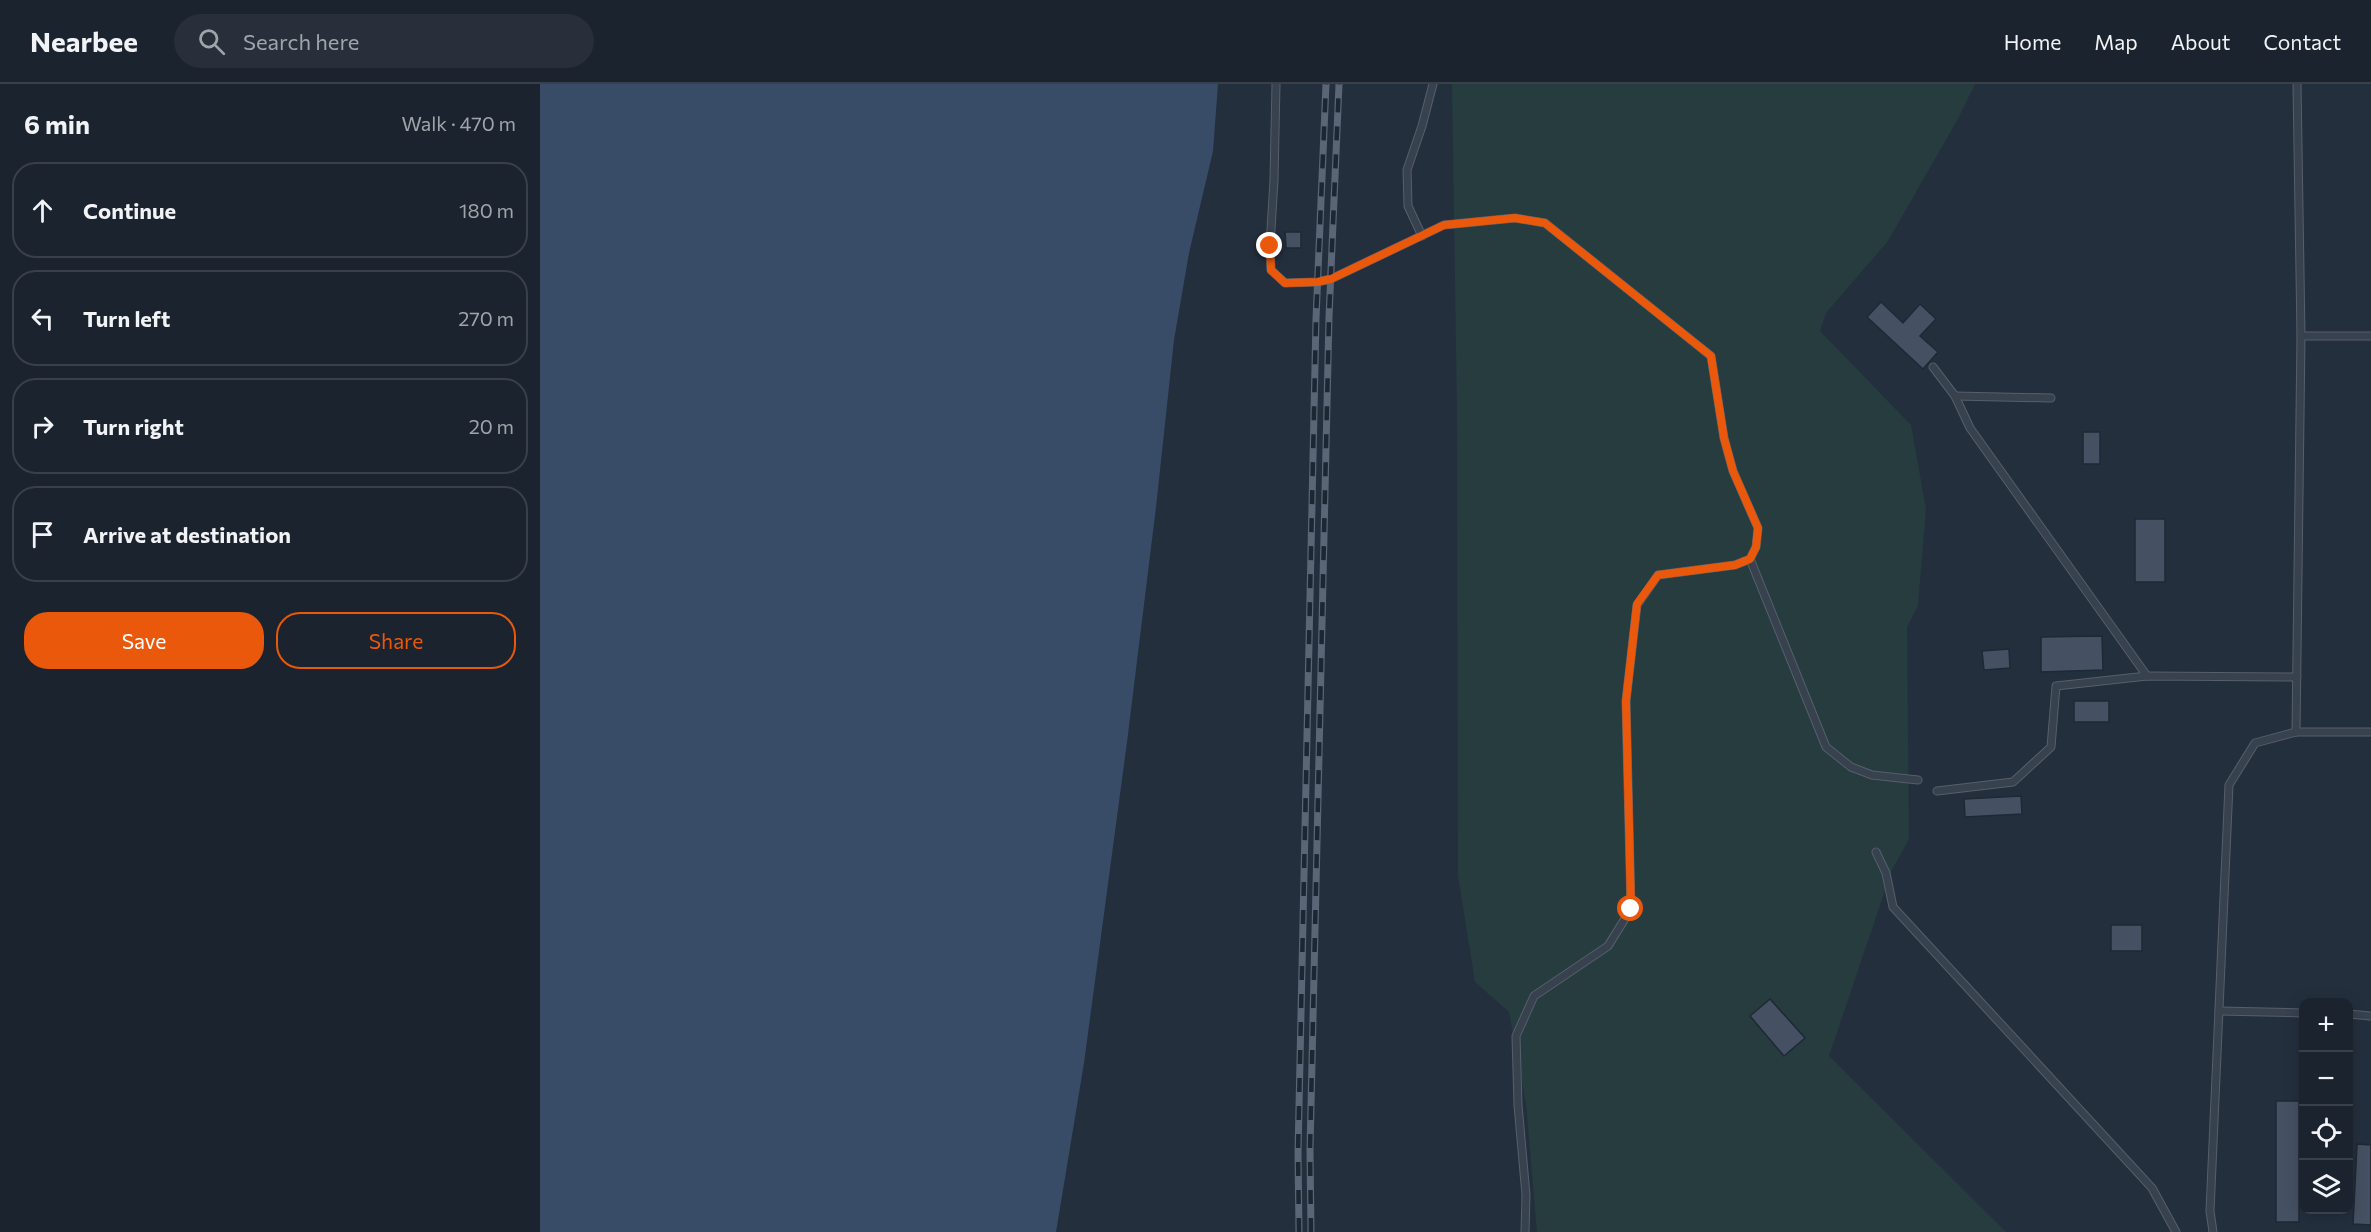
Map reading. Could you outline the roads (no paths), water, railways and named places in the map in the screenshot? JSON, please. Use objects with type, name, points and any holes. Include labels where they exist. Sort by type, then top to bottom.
[{"type":"lane","points":[[1276,84],[1271,270],[1285,283],[1331,279],[1444,225],[1515,218],[1545,223],[1711,356],[1724,438],[1733,471],[1758,528],[1756,547],[1750,559],[1735,565],[1658,575],[1637,604],[1626,701],[1631,909],[1608,946],[1534,996],[1516,1036],[1518,1105],[1526,1195],[1525,1232]]},
{"type":"lane","points":[[1422,236],[1408,206],[1407,170],[1433,84]]},
{"type":"lane","points":[[2296,732],[2301,336],[2297,84]]},
{"type":"lane","points":[[2301,336],[2371,336]]},
{"type":"lane","points":[[1933,367],[1955,396],[1970,428],[2147,676]]},
{"type":"lane","points":[[1955,396],[2051,398]]},
{"type":"lane","points":[[1750,559],[1826,747],[1851,767],[1872,775],[1918,780]]},
{"type":"lane","points":[[1937,792],[2013,782],[2051,747],[2056,686],[2147,676],[2297,677]]},
{"type":"lane","points":[[2213,1232],[2210,1211],[2229,785],[2255,743],[2296,732],[2371,732]]},
{"type":"lane","points":[[1876,852],[1886,873],[1893,907],[2152,1188],[2176,1232]]},
{"type":"lane","points":[[2219,1011],[2299,1013]]},
{"type":"lane","points":[[2353,1014],[2371,1016]]},
{"type":"water","points":[[540,84],[1218,84],[1213,151],[1189,253],[1174,340],[1127,742],[1084,1063],[1056,1232],[540,1232]]},
{"type":"railway","points":[[1299,1232],[1298,1153],[1316,319],[1326,84]]},
{"type":"railway","points":[[1311,1232],[1310,1150],[1329,317],[1339,84]]}]
